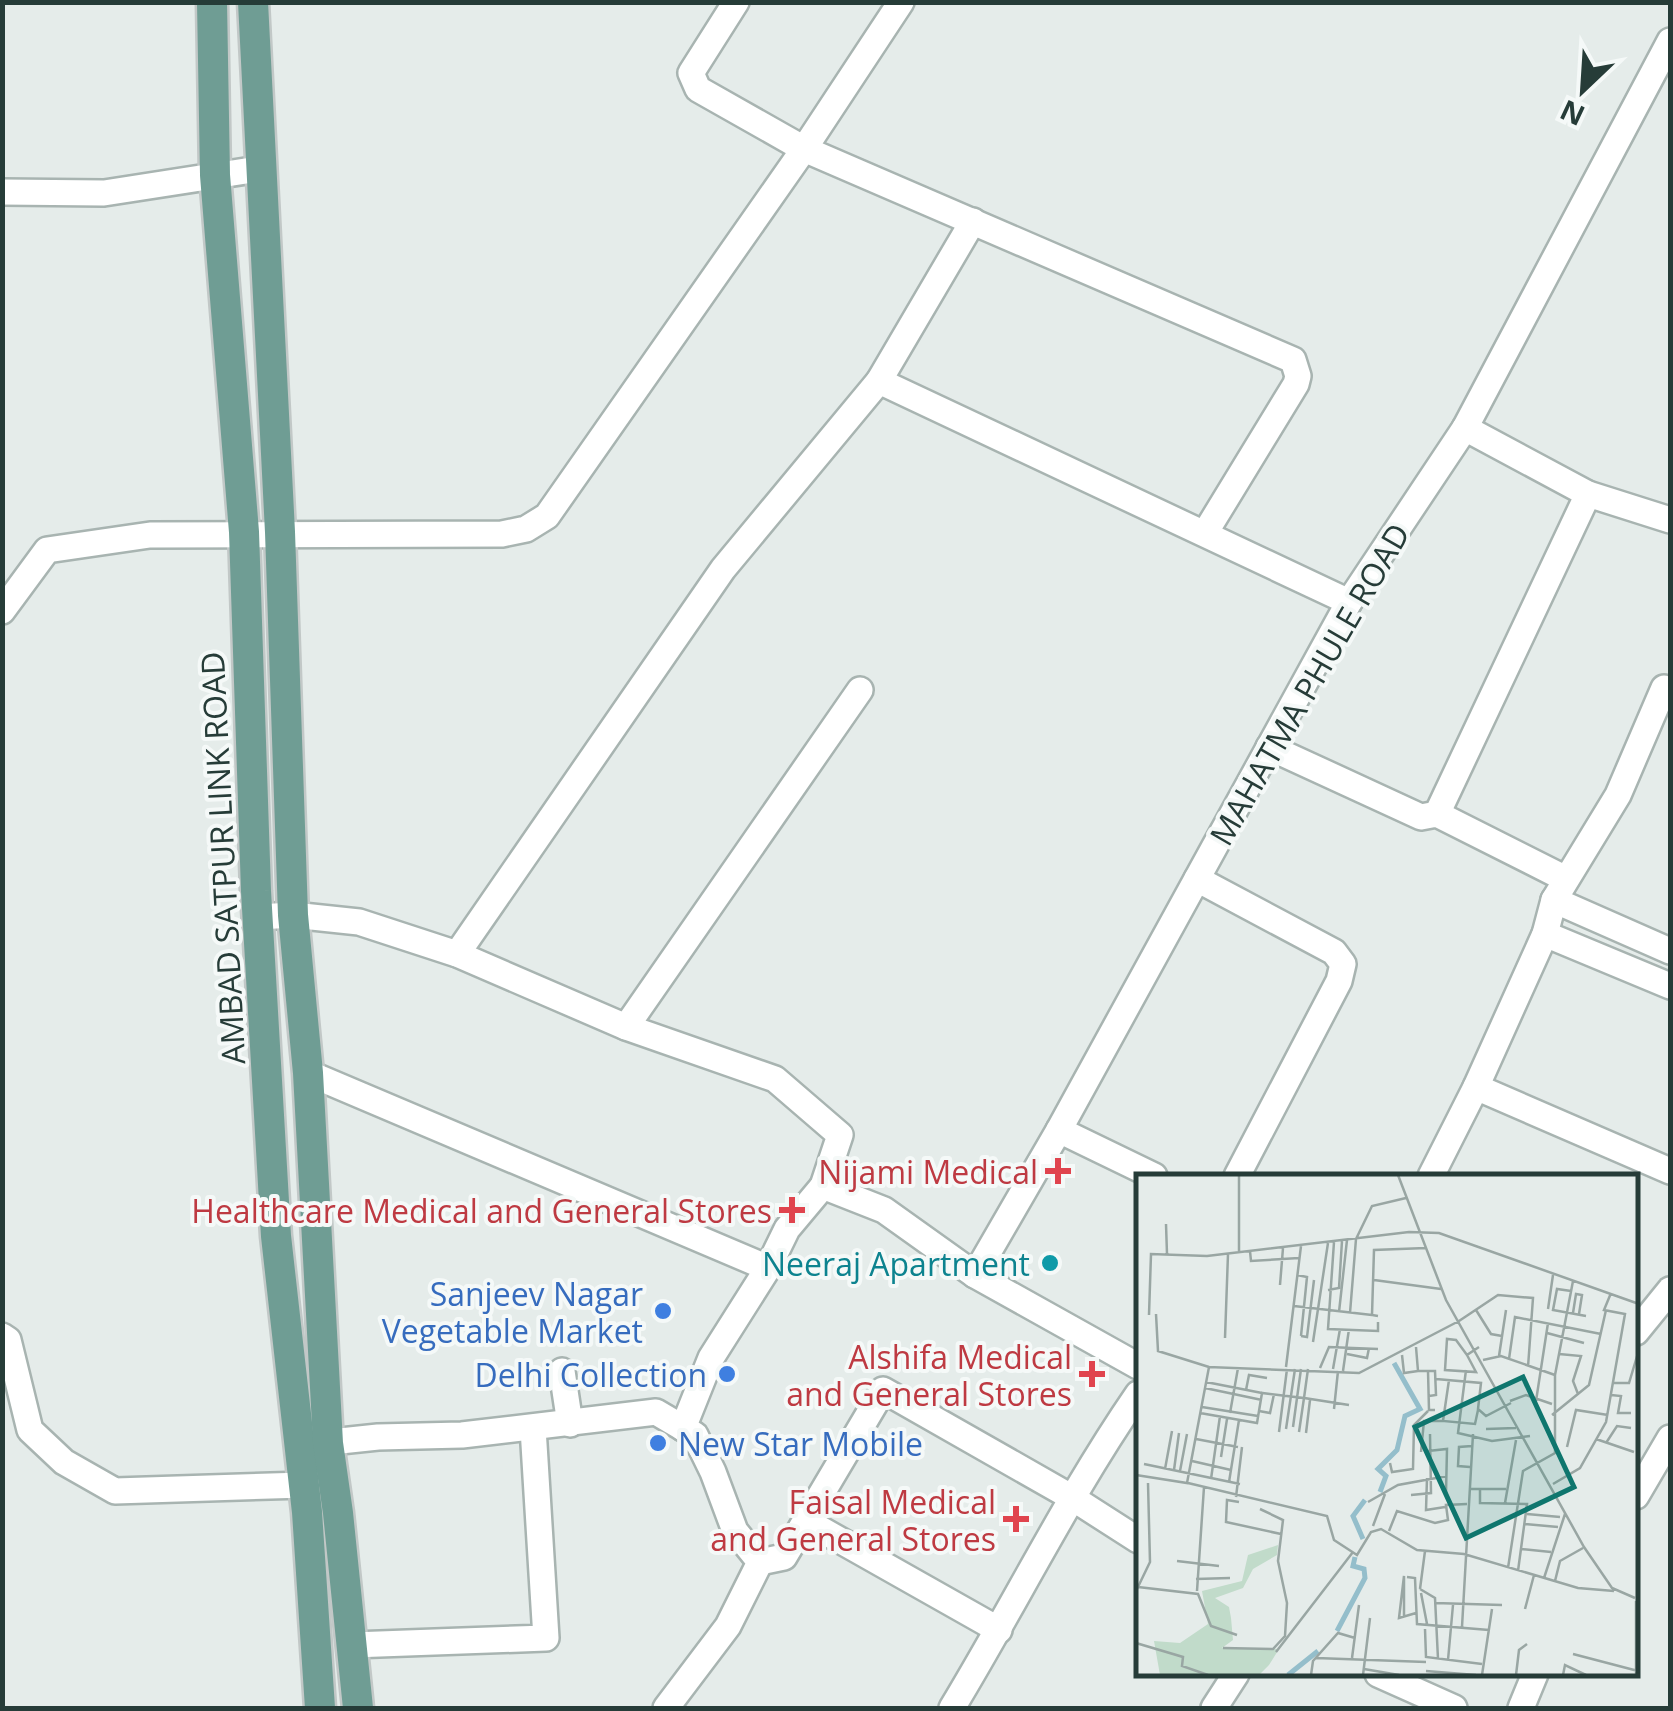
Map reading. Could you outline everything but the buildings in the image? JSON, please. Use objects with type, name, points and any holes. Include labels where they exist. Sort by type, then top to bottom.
[{"type":"main road","name":"AMBAD SATPUR LINK ROAD","points":[[212,2],[215,175],[244,532],[258,917],[276,1236],[352,1645],[358,1708]]},
{"type":"main road","name":"AMBAD SATPUR LINK ROAD","points":[[252,2],[280,532],[293,914],[308,1073],[314,1444],[304,1485],[320,1708]]},
{"type":"street","points":[[736,2],[691,73],[698,89],[804,150],[1293,360],[1296,384],[1205,532]]},
{"type":"street","points":[[2,611],[47,550],[150,535],[502,534],[535,525],[546,516],[804,150],[901,2]]},
{"type":"street","name":"MAHATMA PHULE ROAD","points":[[975,1275],[1349,602],[1465,428],[1670,41]]},
{"type":"street","points":[[2,192],[104,193],[260,169]]},
{"type":"street","points":[[457,954],[723,569],[879,381],[973,221]]},
{"type":"street","points":[[879,381],[1349,602]]},
{"type":"street","points":[[1465,428],[1588,494],[1670,520]]},
{"type":"street","points":[[1437,814],[1588,494]]},
{"type":"street","points":[[1431,1174],[1476,1087],[1545,934],[1560,889],[1618,794],[1664,688]]},
{"type":"street","points":[[626,1027],[860,690]]},
{"type":"street","points":[[1269,747],[1420,817],[1437,814],[1670,951]]},
{"type":"street","points":[[1197,879],[1334,952],[1343,964],[1339,982],[1237,1174]]},
{"type":"street","points":[[258,917],[293,914],[359,922],[457,954],[626,1027],[774,1079],[840,1135],[823,1186],[787,1229],[768,1268],[711,1358],[684,1428]]},
{"type":"street","points":[[1545,934],[1670,986]]},
{"type":"street","points":[[308,1073],[768,1268]]},
{"type":"street","points":[[1476,1087],[1670,1171]]},
{"type":"street","points":[[1059,1130],[1150,1174]]},
{"type":"street","points":[[823,1186],[884,1210],[975,1275],[1136,1365]]},
{"type":"street","points":[[1638,1325],[1670,1290]]},
{"type":"street","points":[[2,1336],[8,1340],[30,1430],[64,1462],[115,1491],[304,1485]]},
{"type":"street","points":[[562,1371],[570,1424]]},
{"type":"street","points":[[760,1562],[784,1557],[883,1390],[1136,1539]]},
{"type":"street","points":[[952,1708],[1070,1497],[1136,1397]]},
{"type":"street","points":[[314,1444],[532,1428],[656,1412],[695,1435],[714,1472],[735,1531],[760,1562]]},
{"type":"street","points":[[352,1645],[546,1638],[532,1428]]},
{"type":"street","points":[[1638,1493],[1670,1438]]},
{"type":"street","points":[[806,1521],[999,1630]]},
{"type":"street","points":[[666,1708],[728,1626],[760,1562]]},
{"type":"street","points":[[1214,1708],[1235,1676]]},
{"type":"street","points":[[1382,1676],[1454,1708]]},
{"type":"street","points":[[1521,1708],[1534,1676]]},
{"type":"place","name":"Nijami Medical","points":[[1058,1171]]},
{"type":"place","name":"Healthcare Medical and General Stores","points":[[792,1210]]},
{"type":"place","name":"Neeraj Apartment","points":[[1050,1263]]},
{"type":"place","name":"Sanjeev Nagar Vegetable Market","points":[[663,1311]]},
{"type":"place","name":"Delhi Collection","points":[[727,1374]]},
{"type":"place","name":"Alshifa Medical and General Stores","points":[[1092,1374]]},
{"type":"place","name":"New Star Mobile","points":[[658,1443]]},
{"type":"place","name":"Faisal Medical and General Stores","points":[[1016,1519]]}]
